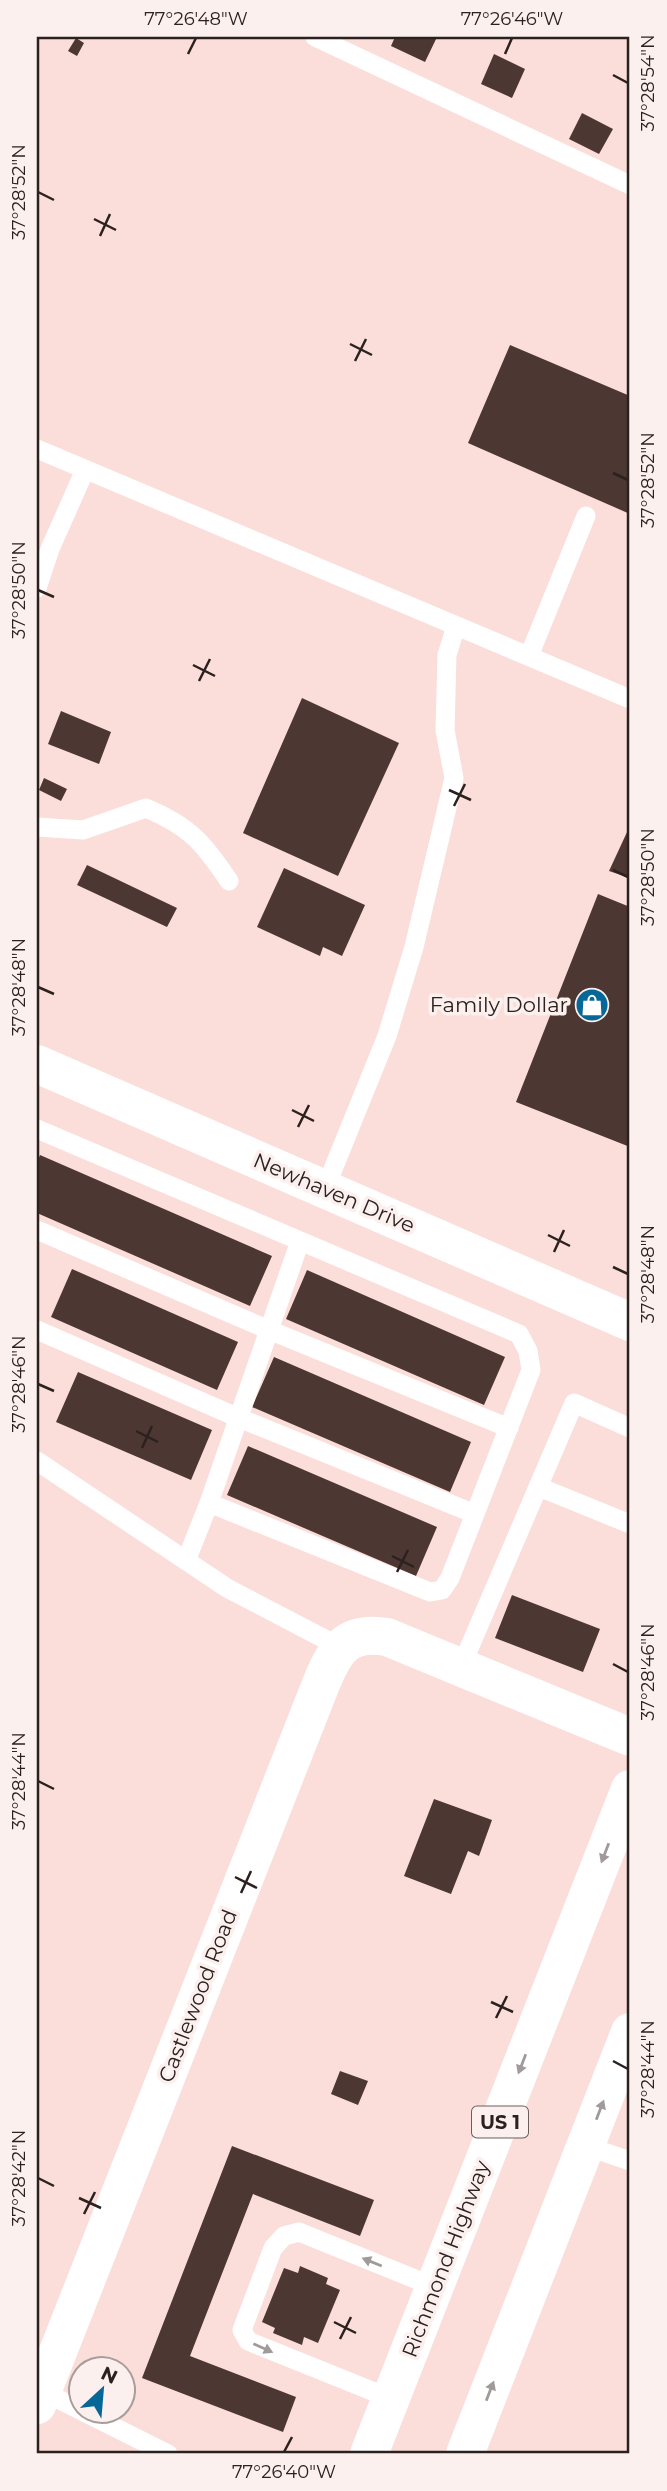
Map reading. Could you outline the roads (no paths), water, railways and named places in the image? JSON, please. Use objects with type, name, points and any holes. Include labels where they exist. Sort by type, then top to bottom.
[{"type":"street","name":"Newhaven Drive","points":[[37,1064],[630,1322]]},
{"type":"street","points":[[340,1647],[361,1636],[373,1634],[387,1637],[630,1737]]},
{"type":"street","name":"Castlewood Road","points":[[38,2395],[324,1676],[340,1647]]},
{"type":"street","name":"Richmond Highway","points":[[369,2454],[630,1789]]},
{"type":"street","points":[[465,2454],[630,2032]]},
{"type":"lane","points":[[315,37],[630,185]]},
{"type":"lane","points":[[37,449],[630,699]]},
{"type":"lane","points":[[37,588],[50,549],[85,470]]},
{"type":"lane","points":[[528,656],[586,516]]},
{"type":"lane","points":[[325,1189],[387,1036],[414,947],[454,778],[445,730],[447,655],[456,626]]},
{"type":"lane","points":[[37,828],[83,830],[146,808],[174,820],[208,848],[229,881]]},
{"type":"lane","points":[[37,1129],[519,1334],[528,1351],[531,1370],[450,1578],[442,1590],[430,1592],[209,1503]]},
{"type":"lane","points":[[37,1230],[269,1330],[509,1428]]},
{"type":"lane","points":[[186,1561],[209,1503],[300,1241]]},
{"type":"lane","points":[[37,1330],[239,1418],[475,1514]]},
{"type":"lane","points":[[461,1667],[573,1404],[630,1428]]},
{"type":"lane","points":[[37,1461],[227,1588],[340,1647]]},
{"type":"lane","points":[[539,1487],[630,1524]]},
{"type":"lane","points":[[586,2146],[630,2161]]},
{"type":"lane","points":[[392,2399],[248,2341],[242,2330],[273,2248],[284,2236],[299,2232],[436,2287]]},
{"type":"lane","points":[[38,2395],[168,2454]]},
{"type":"place","name":"Family Dollar","points":[[592,1005]]}]
